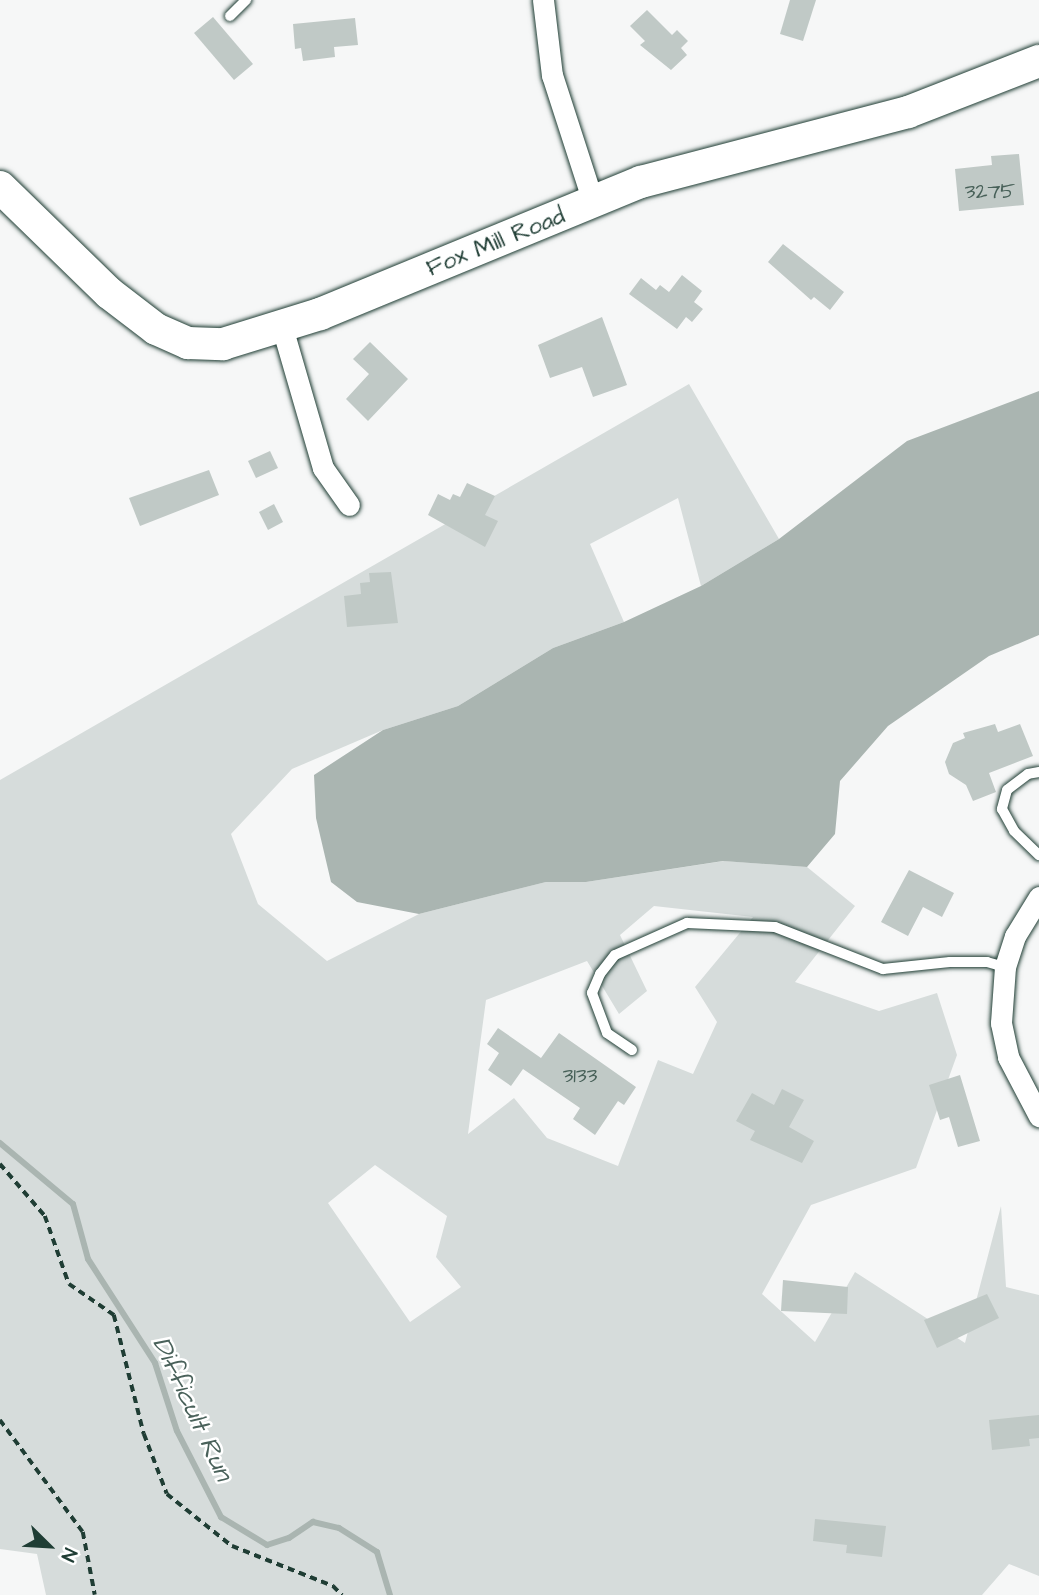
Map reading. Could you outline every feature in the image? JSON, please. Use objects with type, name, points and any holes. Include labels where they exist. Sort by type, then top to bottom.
[{"type":"main road","name":"Fox Mill Road","points":[[0,187],[109,293],[176,340],[223,344],[282,327],[641,182],[908,112],[1039,61]]},
{"type":"street","points":[[543,0],[552,75],[593,202]]},
{"type":"street","points":[[282,327],[323,468],[349,505]]},
{"type":"street","points":[[1039,897],[1015,936],[1005,967],[1001,1023],[1008,1057],[1039,1116]]},
{"type":"lane","points":[[230,16],[246,0]]},
{"type":"lane","points":[[1039,772],[1007,790],[1002,808],[1014,831],[1039,855]]},
{"type":"lane","points":[[632,1050],[607,1033],[592,993],[600,974],[615,955],[687,923],[775,927],[883,969],[950,962],[987,962],[1005,967]]},
{"type":"path","points":[[0,1164],[45,1216],[69,1284],[114,1315],[144,1434],[167,1494],[232,1546],[333,1587],[342,1595]]},
{"type":"path","points":[[0,1420],[83,1532],[95,1595]]},
{"type":"shaded area","points":[[689,384],[779,539],[701,586],[678,498],[590,544],[624,622],[553,648],[458,706],[383,730],[292,769],[231,834],[258,904],[327,961],[419,914],[546,882],[586,882],[724,861],[807,867],[855,906],[795,982],[879,1011],[937,993],[957,1055],[916,1168],[811,1205],[762,1294],[815,1342],[855,1272],[965,1343],[1001,1206],[1006,1287],[1039,1295],[1039,1576],[1009,1564],[982,1595],[46,1595],[37,1554],[0,1549],[0,780]],"holes":[[[654,906],[753,917],[695,987],[717,1022],[693,1074],[658,1060],[618,1166],[547,1138],[514,1098],[468,1134],[486,1000],[587,961],[619,1014],[647,991],[620,935]],[[375,1165],[447,1216],[436,1257],[461,1287],[410,1322],[328,1203]]]},
{"type":"shaded area","points":[[1039,391],[1039,635],[989,656],[888,726],[840,781],[835,834],[807,867],[723,861],[586,882],[546,882],[419,914],[357,902],[331,882],[316,818],[314,775],[383,730],[458,706],[553,648],[624,622],[701,586],[779,539],[907,441]]},
{"type":"building","points":[[790,0],[816,0],[803,41],[780,34]]},
{"type":"building","points":[[647,10],[672,35],[677,30],[688,41],[681,48],[687,55],[671,70],[640,45],[645,41],[630,26]]},
{"type":"building","points":[[213,17],[253,64],[234,80],[194,33]]},
{"type":"building","points":[[355,18],[358,45],[334,47],[335,57],[303,61],[301,48],[295,49],[293,24]]},
{"type":"building","points":[[1019,154],[1024,205],[959,211],[955,169],[992,165],[991,156]]},
{"type":"building","points":[[783,244],[844,292],[830,310],[814,297],[811,300],[768,262]]},
{"type":"building","points":[[682,275],[702,291],[694,302],[703,309],[692,322],[686,317],[677,329],[629,294],[641,278],[656,290],[660,285],[669,292]]},
{"type":"building","points":[[602,317],[627,385],[593,397],[582,367],[550,378],[538,345]]},
{"type":"building","points":[[370,342],[408,379],[368,421],[346,399],[369,374],[353,359]]},
{"type":"building","points":[[270,451],[278,468],[256,478],[248,461]]},
{"type":"building","points":[[209,470],[219,495],[140,526],[129,498]]},
{"type":"building","points":[[467,483],[495,496],[485,515],[498,521],[485,547],[428,515],[438,494],[450,500],[453,494],[460,497]]},
{"type":"building","points":[[274,504],[283,522],[268,530],[259,512]]},
{"type":"building","points":[[391,572],[398,623],[347,627],[344,596],[361,594],[360,583],[370,582],[369,573]]},
{"type":"building","points":[[995,724],[998,732],[1020,724],[1033,756],[989,773],[996,792],[973,801],[966,785],[949,774],[945,762],[953,743],[965,738],[963,733]]},
{"type":"building","points":[[909,870],[954,893],[942,917],[923,907],[908,936],[881,922]]},
{"type":"building","points":[[498,1028],[541,1058],[559,1033],[636,1087],[624,1105],[618,1101],[595,1135],[573,1119],[580,1108],[523,1069],[511,1086],[488,1070],[499,1053],[487,1044]]},
{"type":"building","points":[[960,1075],[980,1141],[958,1147],[949,1117],[940,1120],[929,1085]]},
{"type":"building","points":[[782,1089],[804,1100],[789,1127],[814,1141],[802,1163],[750,1140],[755,1131],[736,1121],[752,1093],[774,1105]]},
{"type":"building","points":[[783,1280],[848,1287],[847,1314],[781,1311]]},
{"type":"building","points":[[987,1294],[999,1318],[937,1348],[924,1320]]},
{"type":"building","points":[[1039,1415],[1039,1438],[1029,1439],[1030,1446],[992,1450],[989,1420]]},
{"type":"building","points":[[815,1519],[886,1526],[882,1557],[846,1553],[847,1545],[813,1541]]},
{"type":"waterway","name":"Difficult Run","points":[[0,1143],[73,1204],[88,1259],[155,1363],[177,1431],[221,1517],[267,1545],[289,1538],[313,1522],[339,1528],[377,1552],[390,1595]]}]
